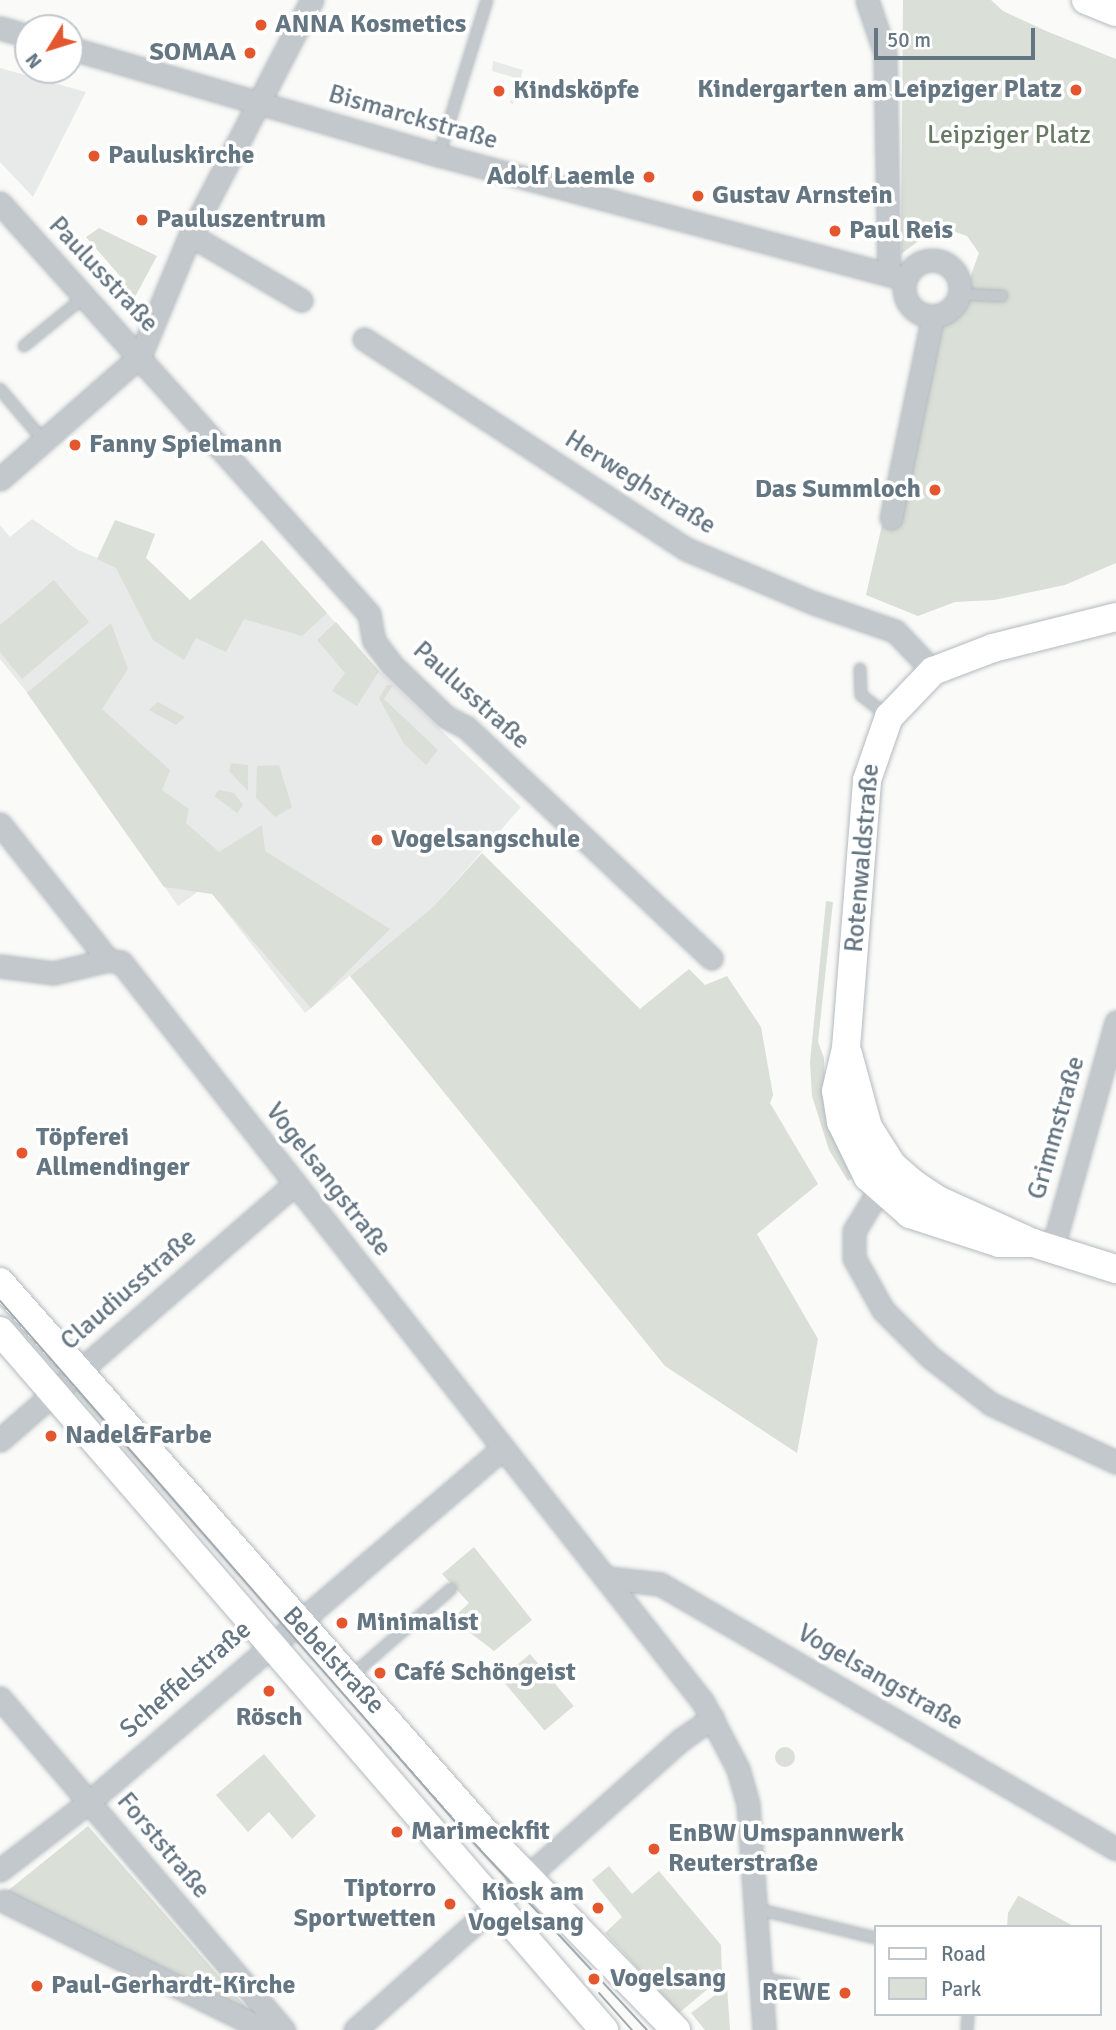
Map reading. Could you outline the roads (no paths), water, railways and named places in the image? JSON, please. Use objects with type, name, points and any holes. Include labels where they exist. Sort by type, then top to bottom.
[{"type":"street","points":[[0,479],[140,356],[190,235],[312,0]]},
{"type":"street","points":[[867,0],[885,52],[897,276],[907,300],[922,314],[944,314],[960,294],[957,276],[937,261],[897,276]]},
{"type":"street","points":[[1086,0],[1116,12]]},
{"type":"street","name":"Bismarckstraße","points":[[84,52],[439,155],[897,276]]},
{"type":"street","name":"Paulusstraße","points":[[0,203],[369,614],[374,641],[392,665],[446,717],[466,727],[711,958]]},
{"type":"street","points":[[190,235],[301,300]]},
{"type":"street","points":[[891,518],[933,316]]},
{"type":"street","name":"Herweghstraße","points":[[364,339],[686,549],[814,603],[895,631],[933,671]]},
{"type":"street","name":"Rotenwaldstraße","points":[[1116,617],[993,648],[933,671],[888,717],[867,780],[846,1048],[885,1177],[1043,1247],[1116,1269]]},
{"type":"street","name":"Vogelsangstraße","points":[[0,824],[108,960],[121,962],[608,1578],[712,1718],[738,1769],[748,1805],[764,2030]]},
{"type":"street","points":[[0,966],[53,972],[108,960]]},
{"type":"street","name":"Grimmstraße","points":[[1043,1247],[1116,1022]]},
{"type":"street","points":[[885,1177],[846,1244],[865,1285],[930,1357],[991,1404],[1116,1462]]},
{"type":"street","name":"Claudiusstraße","points":[[0,1440],[295,1184]]},
{"type":"street","name":"Bebelstraße","points":[[0,1282],[76,1372],[530,1878],[676,2030]]},
{"type":"street","name":"Bebelstraße","points":[[0,1331],[604,2030]]},
{"type":"street","name":"Scheffelstraße","points":[[0,1870],[90,1801],[271,1642],[301,1623],[503,1448]]},
{"type":"street","name":"Vogelsangstraße","points":[[608,1578],[660,1584],[1116,1849]]},
{"type":"street","name":"Forststraße","points":[[0,1698],[90,1801],[98,1818],[284,2030]]},
{"type":"street","points":[[355,2030],[497,1908],[682,1739],[712,1718]]},
{"type":"street","points":[[4,1901],[265,2030]]},
{"type":"lane","points":[[439,155],[486,0]]},
{"type":"lane","points":[[960,294],[1002,296]]},
{"type":"lane","points":[[24,346],[84,297]]},
{"type":"lane","points":[[0,388],[44,441]]},
{"type":"lane","points":[[860,669],[861,695],[888,717]]},
{"type":"lane","points":[[350,1678],[451,1589]]},
{"type":"lane","points":[[757,1909],[874,1938]]},
{"type":"lane","points":[[760,1977],[795,1985]]},
{"type":"tram line","points":[[0,1301],[471,1840],[647,2030]]},
{"type":"tram line","points":[[599,1993],[632,2030]]},
{"type":"place","name":"ANNA Kosmetics","points":[[261,25]]},
{"type":"place","name":"SOMAA","points":[[250,53]]},
{"type":"place","name":"Kindergarten am Leipziger Platz","points":[[1076,90]]},
{"type":"place","name":"Kindsköpfe","points":[[499,91]]},
{"type":"place","name":"Pauluskirche","points":[[94,156]]},
{"type":"place","name":"Adolf Laemle","points":[[649,177]]},
{"type":"place","name":"Gustav Arnstein","points":[[698,196]]},
{"type":"place","name":"Pauluszentrum","points":[[142,220]]},
{"type":"place","name":"Paul Reis","points":[[835,231]]},
{"type":"place","name":"Fanny Spielmann","points":[[75,445]]},
{"type":"place","name":"Das Summloch","points":[[935,490]]},
{"type":"place","name":"Vogelsangschule","points":[[377,840]]},
{"type":"place","name":"Töpferei Allmendinger","points":[[22,1153]]},
{"type":"place","name":"Nadel&Farbe","points":[[51,1436]]},
{"type":"place","name":"Minimalist","points":[[342,1623]]},
{"type":"place","name":"Café Schöngeist","points":[[380,1673]]},
{"type":"place","name":"Rösch","points":[[269,1691]]},
{"type":"place","name":"Marimeckfit","points":[[397,1832]]},
{"type":"place","name":"EnBW Umspannwerk Reuterstraße","points":[[654,1849]]},
{"type":"place","name":"Tiptorro Sportwetten","points":[[450,1904]]},
{"type":"place","name":"Kiosk am Vogelsang","points":[[598,1908]]},
{"type":"place","name":"Vogelsang","points":[[594,1979]]},
{"type":"place","name":"Paul-Gerhardt-Kirche","points":[[37,1986]]},
{"type":"place","name":"REWE","points":[[845,1993]]},
{"type":"park label","name":"Leipziger Platz","points":[[1009,136]]}]
